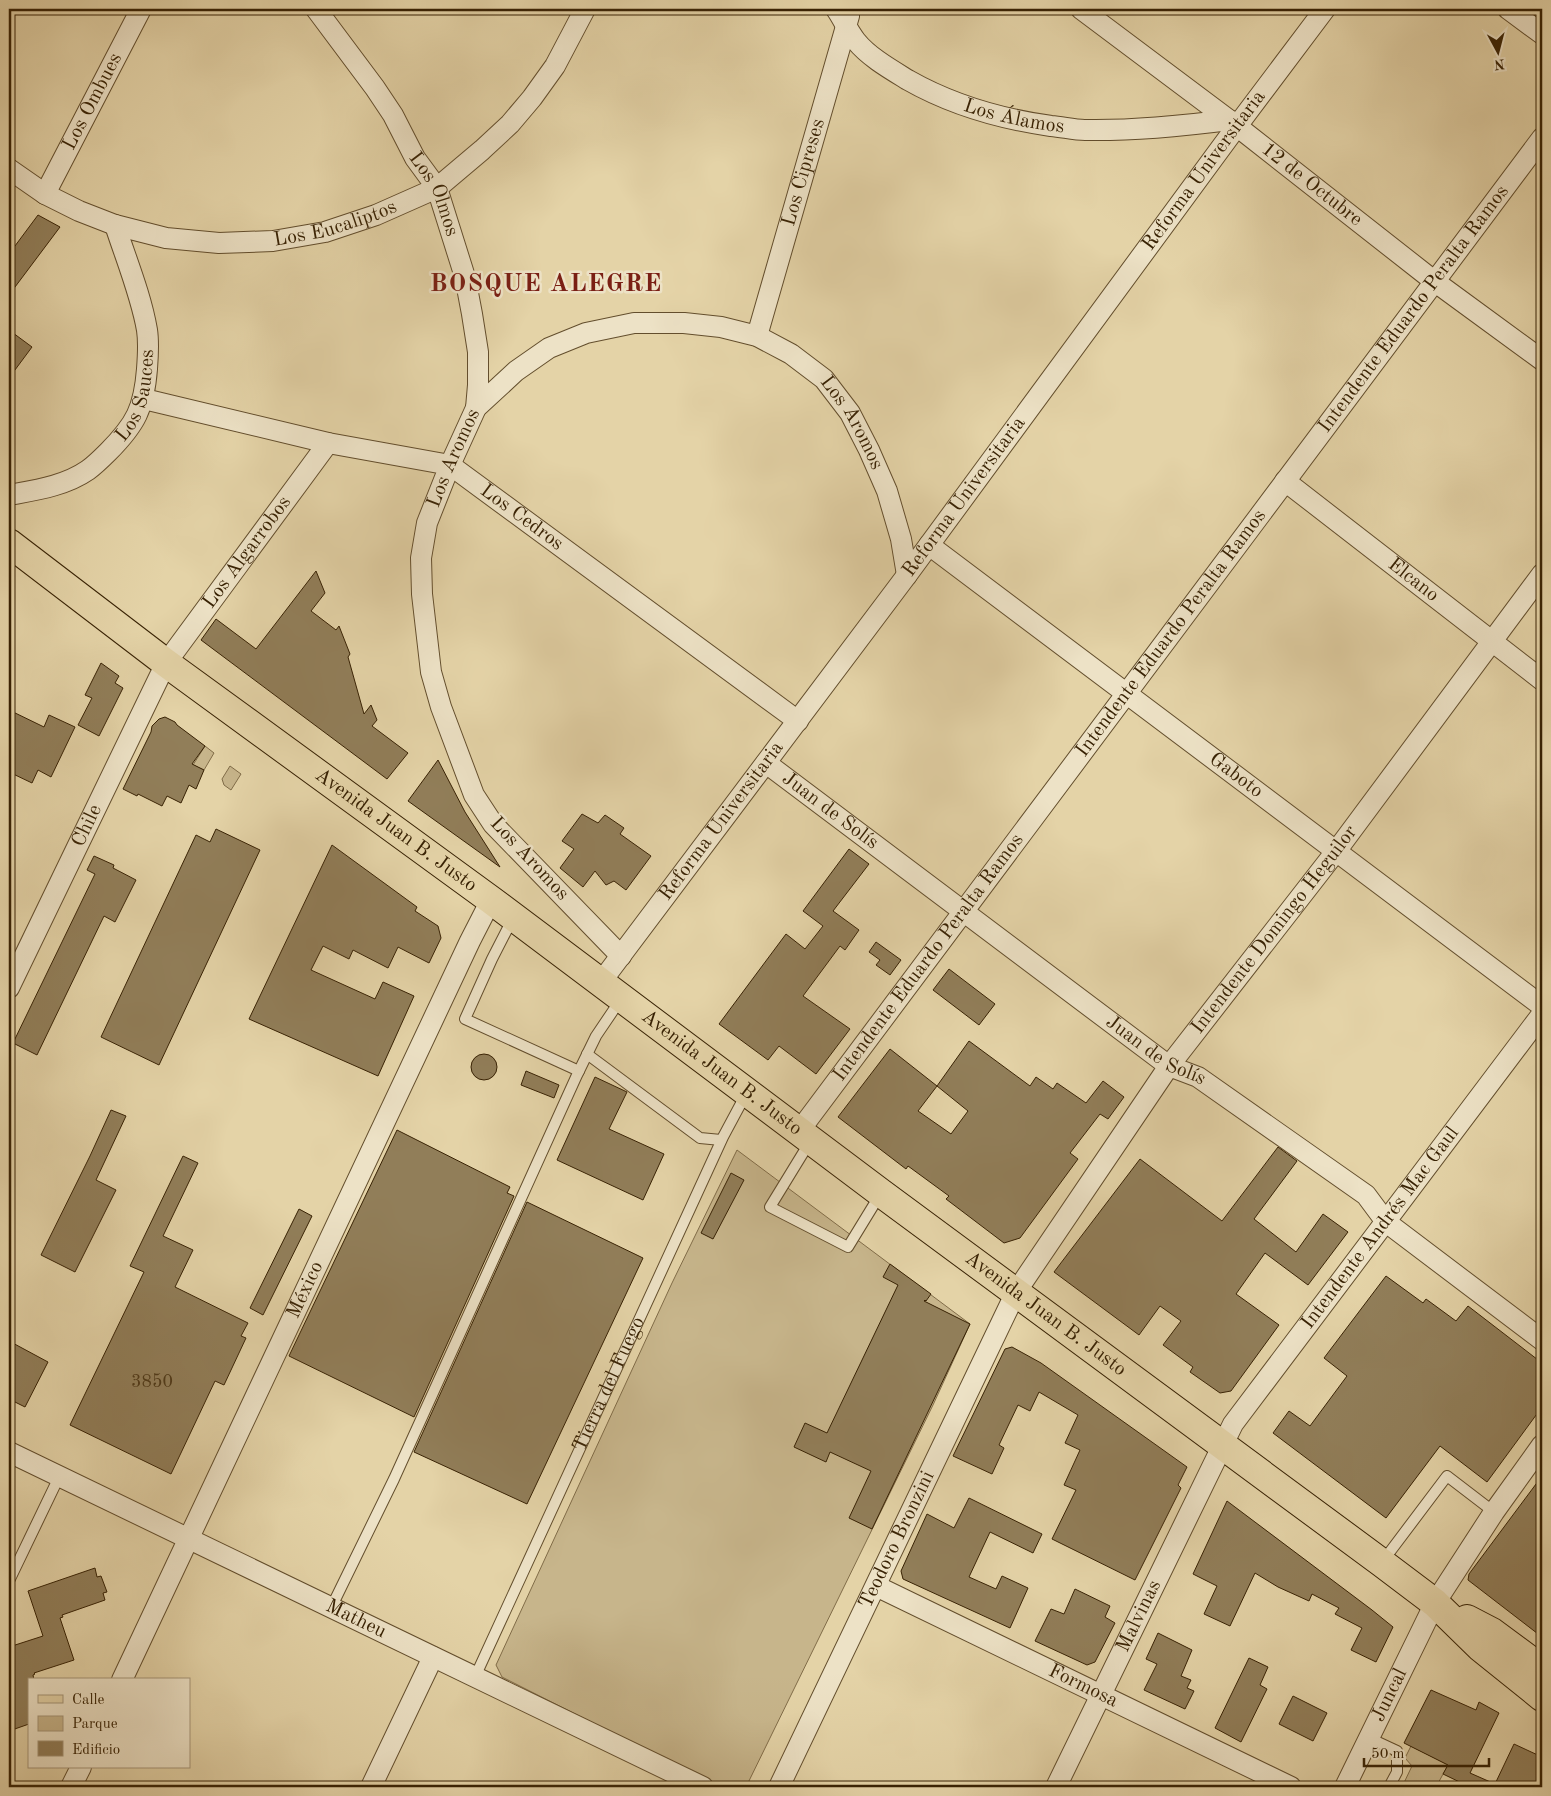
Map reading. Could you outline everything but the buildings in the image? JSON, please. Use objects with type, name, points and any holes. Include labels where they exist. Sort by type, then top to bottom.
[{"type":"main road","name":"Avenida Juan B. Justo","points":[[9,543],[166,663],[514,917],[746,1093],[806,1135],[1382,1563],[1435,1603],[1480,1647],[1542,1697]]},
{"type":"main road","name":"Avenida Juan B. Justo","points":[[1435,1603],[1492,1632],[1542,1669]]},
{"type":"street","name":"Los Ombues","points":[[45,194],[141,9]]},
{"type":"street","name":"Los Olmos","points":[[316,9],[375,88],[393,115],[415,158],[437,188],[465,277],[472,314],[478,352],[476,408]]},
{"type":"street","name":"Los Eucaliptos","points":[[9,169],[45,194],[79,211],[115,225],[166,238],[219,243],[273,241],[325,232],[376,215],[437,188],[510,124],[532,98],[555,66],[585,9]]},
{"type":"street","name":"12 de Octubre","points":[[1081,9],[1233,123],[1434,281],[1542,360]]},
{"type":"street","name":"Reforma Universitaria","points":[[611,990],[621,956],[907,575],[1233,123],[1325,9]]},
{"type":"street","points":[[1508,9],[1542,34]]},
{"type":"street","name":"Los Álamos","points":[[845,14],[856,41],[872,56],[897,73],[930,93],[1000,116],[1037,124],[1084,130],[1233,123]]},
{"type":"street","name":"Los Cipreses","points":[[757,336],[845,14]]},
{"type":"street","name":"Intendente Eduardo Peralta Ramos","points":[[806,1135],[964,911],[1542,138]]},
{"type":"street","name":"Los Sauces","points":[[9,495],[41,490],[67,481],[89,470],[121,439],[136,417],[144,399],[148,355],[147,332],[115,225]]},
{"type":"street","name":"Los Aromos","points":[[621,956],[493,824],[474,795],[441,707],[431,672],[422,594],[421,558],[427,522],[476,408],[516,370],[549,348],[586,333],[634,323],[684,323],[720,327],[757,336],[791,354],[824,379],[850,413],[887,491],[901,539],[907,575]]},
{"type":"street","name":"Los Cedros","points":[[144,399],[328,443],[450,465],[798,721]]},
{"type":"street","name":"Los Algarrobos","points":[[166,663],[328,443]]},
{"type":"street","name":"Elcano","points":[[1285,481],[1542,680]]},
{"type":"street","name":"Gaboto","points":[[929,545],[1542,1006]]},
{"type":"street","name":"Intendente Domingo Heguilor","points":[[1016,1292],[1169,1066],[1337,850],[1542,574]]},
{"type":"street","name":"Chile","points":[[9,988],[166,663]]},
{"type":"street","name":"Juan de Solís","points":[[766,763],[1169,1066],[1198,1077],[1366,1195],[1386,1222],[1542,1340]]},
{"type":"street","name":"México","points":[[123,1678],[465,950],[491,900]]},
{"type":"street","name":"Intendente Andrés Mac Gaul","points":[[1222,1444],[1233,1424],[1542,1014]]},
{"type":"street","name":"Teodoro Bronzini","points":[[779,1787],[1016,1292]]},
{"type":"street","name":"Malvinas","points":[[1056,1787],[1222,1444]]},
{"type":"street","name":"Juncal","points":[[1345,1787],[1435,1603],[1494,1512],[1542,1445]]},
{"type":"street","name":"Matheu","points":[[9,1452],[703,1787]]},
{"type":"street","name":"Formosa","points":[[876,1586],[1291,1787]]},
{"type":"street","points":[[371,1787],[433,1657]]},
{"type":"street","points":[[71,1787],[80,1768]]},
{"type":"lane","points":[[514,917],[492,958],[465,1020],[579,1071]]},
{"type":"lane","points":[[331,1608],[394,1479],[596,1036],[611,990]]},
{"type":"lane","points":[[587,1054],[700,1138],[721,1140]]},
{"type":"lane","name":"Tierra del Fuego","points":[[475,1677],[721,1140],[746,1093]]},
{"type":"lane","points":[[806,1135],[770,1207],[848,1247],[882,1193]]},
{"type":"lane","points":[[1382,1563],[1448,1476],[1494,1512]]},
{"type":"lane","points":[[9,1581],[59,1477]]},
{"type":"lane","points":[[1368,1738],[1397,1751],[1397,1772],[1389,1787]]},
{"type":"green space","points":[[205,746],[214,753],[204,770],[193,765]]},
{"type":"green space","points":[[230,766],[241,774],[231,790],[224,785],[222,779]]},
{"type":"green space","points":[[737,1150],[970,1324],[933,1405],[746,1787],[720,1787],[502,1677],[496,1665],[672,1283]]},
{"type":"green space","points":[[1411,1746],[1448,1765],[1436,1787],[1402,1787],[1412,1766],[1405,1758]]},
{"type":"district","name":"BOSQUE ALEGRE","points":[[546,284]]}]
